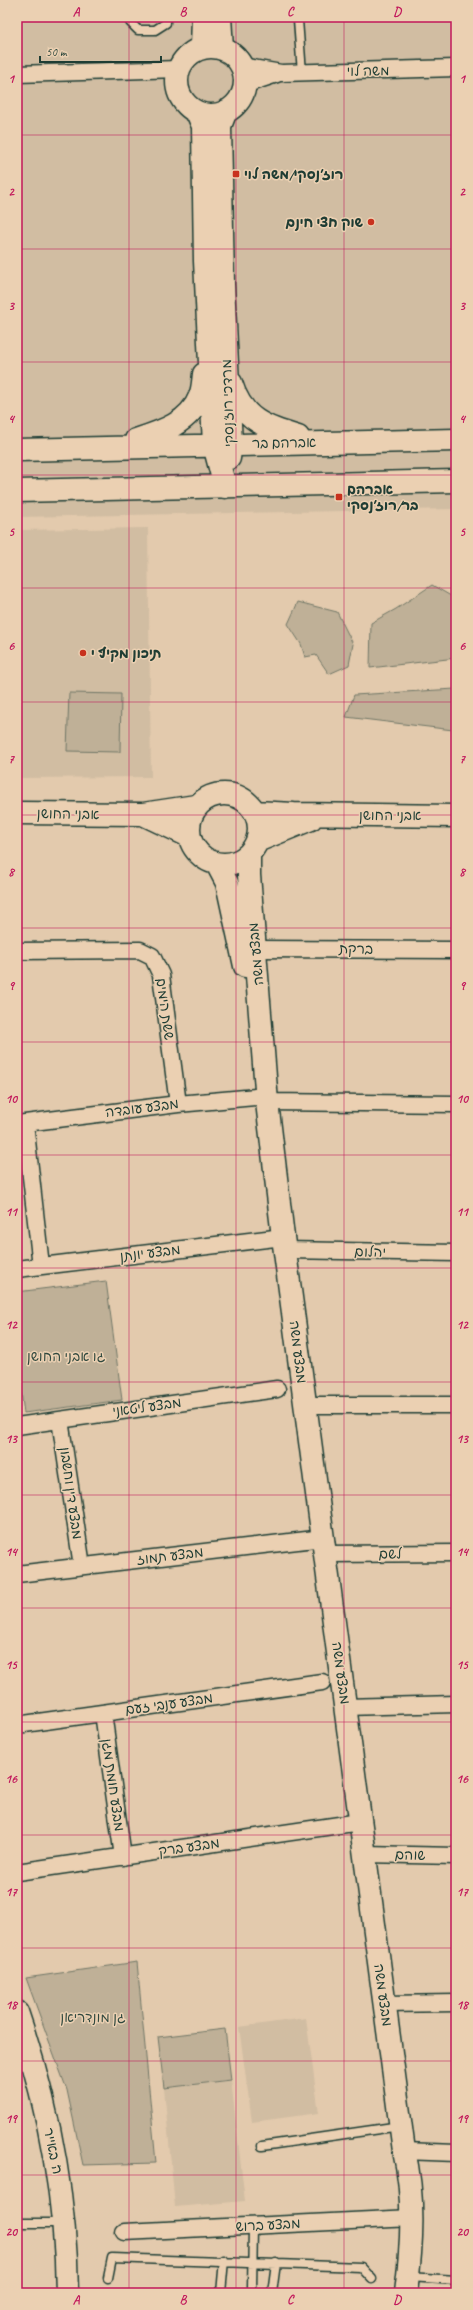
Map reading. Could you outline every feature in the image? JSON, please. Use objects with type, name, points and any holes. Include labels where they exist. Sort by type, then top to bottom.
[{"type":"street","points":[[203,17],[212,49]]},
{"type":"street","points":[[212,49],[220,17]]},
{"type":"street","points":[[212,49],[236,58],[243,75],[238,100],[226,111],[207,115],[197,112],[182,99],[178,74],[192,52],[212,49]]},
{"type":"street","name":"משה לוי","points":[[243,75],[456,68]]},
{"type":"street","points":[[17,74],[178,74]]},
{"type":"street","points":[[17,84],[165,77],[178,74]]},
{"type":"street","name":"מרדכי רוז'נסקי","points":[[222,444],[226,369],[220,126],[226,111]]},
{"type":"street","name":"מרדכי רוז'נסקי","points":[[197,112],[203,126],[205,261],[209,343],[222,444],[225,487]]},
{"type":"street","points":[[113,448],[164,431],[190,412],[200,395],[209,343]]},
{"type":"street","points":[[226,369],[234,392],[242,406],[253,419],[267,427],[317,443]]},
{"type":"street","name":"אברהם בר","points":[[17,450],[222,444],[456,440]]},
{"type":"street","points":[[17,491],[456,481]]},
{"type":"street","points":[[227,793],[238,796],[248,803],[255,812],[258,822],[253,847],[234,862],[216,864],[206,859],[198,853],[189,836],[188,825],[196,806],[204,798],[215,794],[227,793]]},
{"type":"street","name":"אבני החושן","points":[[17,813],[143,814],[196,806]]},
{"type":"street","name":"אבני החושן","points":[[255,812],[323,815],[456,816]]},
{"type":"street","name":"אבני החושן","points":[[143,814],[189,836]]},
{"type":"street","name":"אבני החושן","points":[[253,847],[323,815]]},
{"type":"street","name":"מבצע משה","points":[[253,847],[248,875],[267,1099],[284,1244],[400,2126],[410,2176],[412,2218],[407,2285]]},
{"type":"street","name":"מבצע משה","points":[[216,864],[226,883],[264,1053]]},
{"type":"street","name":"ששת הימים","points":[[17,951],[140,950],[152,956],[161,975],[178,1104]]},
{"type":"street","name":"ברקת","points":[[255,950],[456,950]]},
{"type":"street","points":[[267,1099],[456,1104]]},
{"type":"street","name":"מבצע עובדה","points":[[21,1123],[178,1104],[267,1099]]},
{"type":"street","points":[[21,1123],[41,1266]]},
{"type":"street","name":"יהלום","points":[[284,1244],[456,1253]]},
{"type":"street","name":"מבצע יונתן","points":[[17,1269],[284,1244]]},
{"type":"street","name":"מבצע ליטאני","points":[[17,1426],[277,1389]]},
{"type":"street","points":[[305,1405],[456,1405]]},
{"type":"street","name":"מבצע דין וחשבון","points":[[60,1420],[82,1566]]},
{"type":"street","name":"לשם","points":[[324,1546],[456,1553]]},
{"type":"street","name":"מבצע תמוז","points":[[17,1574],[82,1566],[324,1546]]},
{"type":"street","name":"מבצע ענבי זעם","points":[[17,1725],[322,1682]]},
{"type":"street","points":[[345,1707],[456,1704]]},
{"type":"street","name":"מבצע חומת מגן","points":[[103,1713],[123,1857]]},
{"type":"street","name":"מבצע ברק","points":[[17,1872],[360,1822]]},
{"type":"street","name":"שוהם","points":[[365,1854],[456,1856]]},
{"type":"street","points":[[384,2004],[456,2003]]},
{"type":"street","name":"ה' באייר","points":[[17,2012],[25,2062],[60,2183],[65,2224],[67,2293]]},
{"type":"street","points":[[404,2151],[456,2153]]},
{"type":"street","name":"מבצע ברוש","points":[[124,2232],[412,2218]]},
{"type":"lane","points":[[129,17],[130,22],[138,30],[155,30],[166,23],[166,17]]},
{"type":"lane","points":[[298,20],[302,72]]},
{"type":"lane","points":[[262,2146],[400,2126]]},
{"type":"lane","points":[[17,2223],[65,2224]]},
{"type":"lane","points":[[252,2290],[253,2226]]},
{"type":"lane","points":[[108,2278],[112,2258],[224,2260],[361,2267],[372,2278]]},
{"type":"lane","points":[[221,2293],[224,2260]]},
{"type":"lane","points":[[272,2293],[276,2263]]},
{"type":"lane","points":[[407,2285],[456,2280]]},
{"type":"shaded area","points":[[17,17],[456,17],[456,509],[17,517]]},
{"type":"shaded area","name":"תיכון מקיף י","points":[[148,528],[151,777],[17,778],[17,530]]},
{"type":"shaded area","points":[[306,2018],[319,2113],[252,2122],[239,2027]]},
{"type":"shaded area","points":[[231,2080],[245,2201],[175,2207],[164,2088]]},
{"type":"green space","points":[[432,585],[456,599],[456,658],[370,668],[371,623],[396,609]]},
{"type":"green space","points":[[298,602],[337,612],[353,644],[349,665],[329,674],[316,655],[305,657],[301,644],[288,624]]},
{"type":"green space","points":[[455,689],[453,730],[346,717],[354,695]]},
{"type":"green space","points":[[69,693],[121,694],[120,752],[67,751]]},
{"type":"green space","name":"גו אבני החושן","points":[[106,1281],[122,1400],[24,1413],[17,1361],[17,1292]]},
{"type":"green space","name":"גן מונדריאן","points":[[137,1962],[156,2163],[83,2165],[67,2090],[26,1978]]},
{"type":"green space","points":[[225,2029],[231,2080],[164,2088],[158,2037]]},
{"type":"place","name":"רוז׳נסקי/משה לוי","points":[[236,174]]},
{"type":"place","name":"שוק חצי חינם","points":[[371,222]]},
{"type":"place","name":"אברהם בר/רוז׳נסקי","points":[[339,497]]},
{"type":"place","name":"תיכון מקיף י","points":[[83,653]]}]
